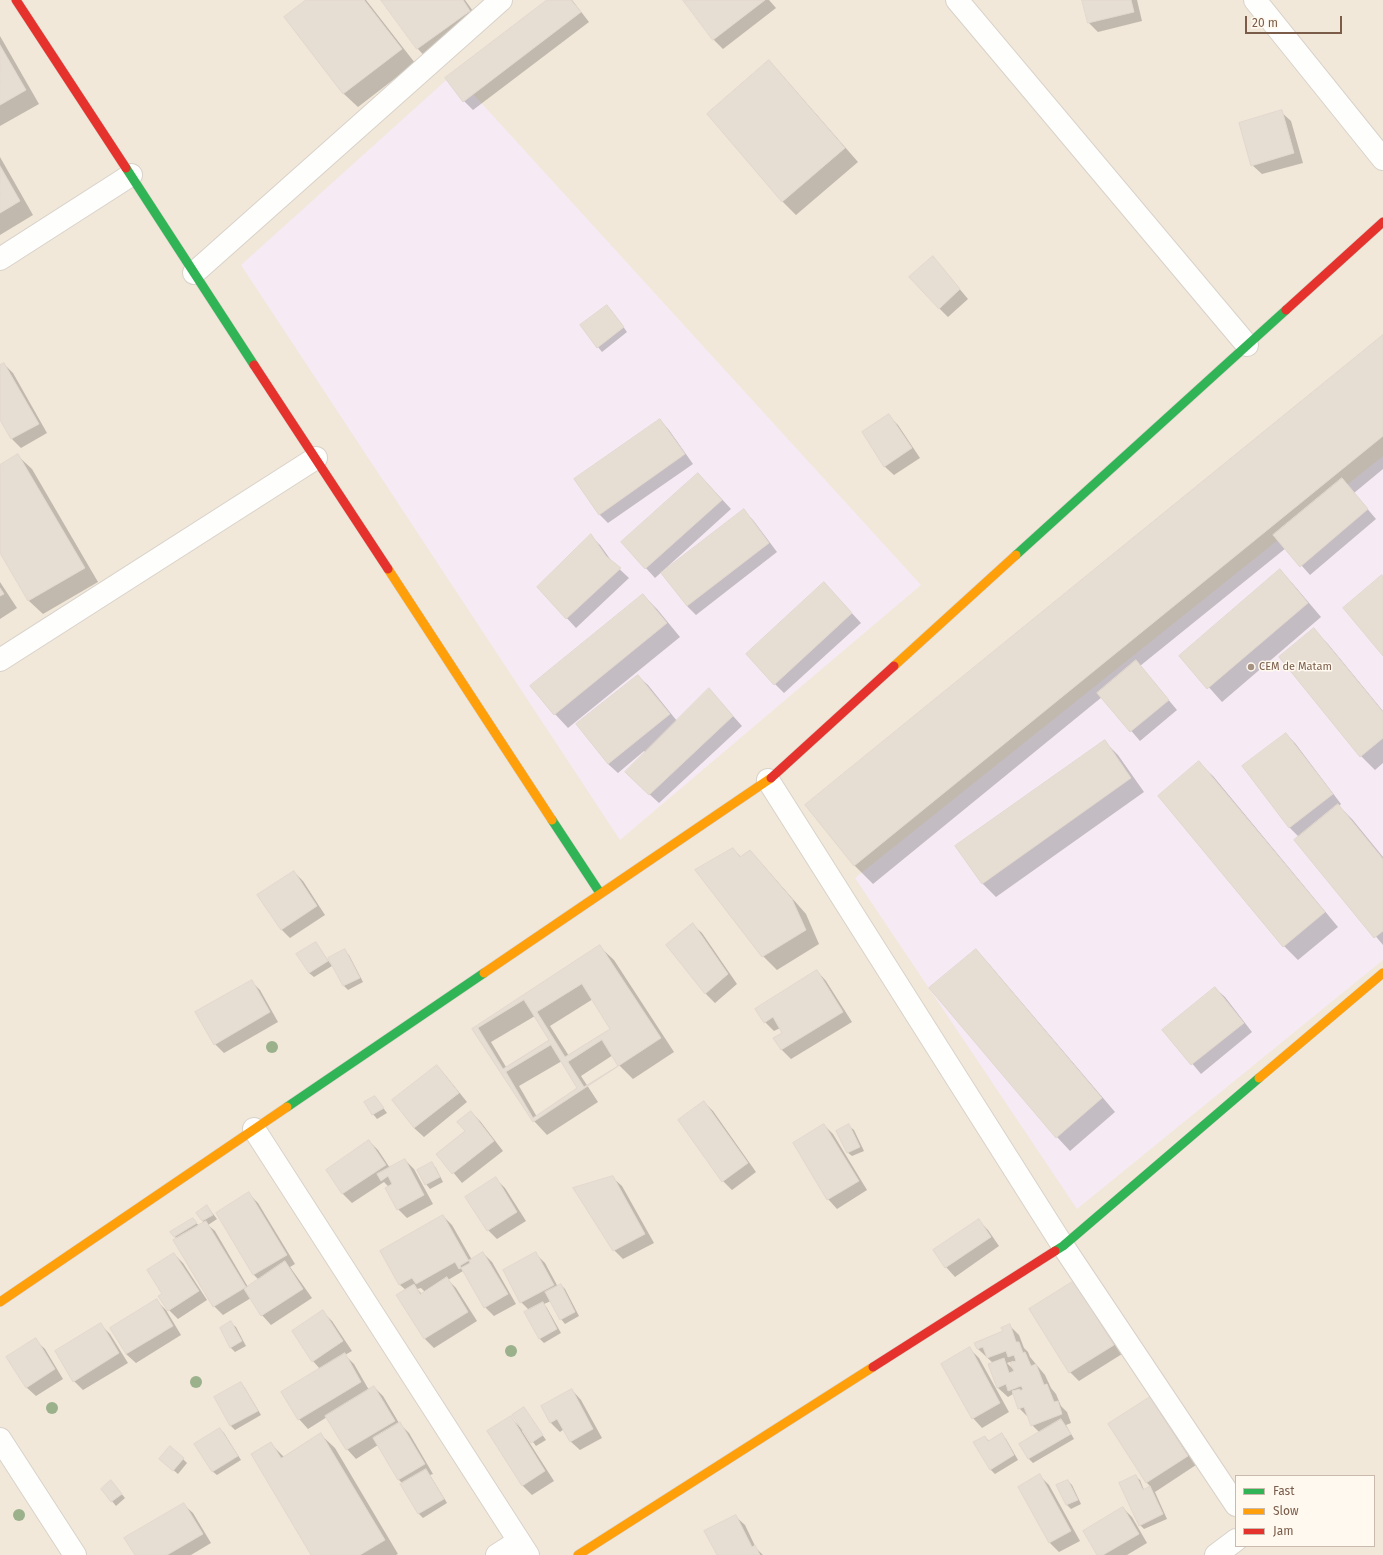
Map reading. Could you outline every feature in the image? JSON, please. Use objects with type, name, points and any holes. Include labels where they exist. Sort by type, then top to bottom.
[{"type":"street","points":[[16,0],[600,893]]},
{"type":"street","points":[[194,273],[501,0]]},
{"type":"street","points":[[957,0],[1247,345]]},
{"type":"street","points":[[1255,0],[1383,159]]},
{"type":"street","points":[[0,259],[131,175]]},
{"type":"street","points":[[0,1302],[768,780],[1383,222]]},
{"type":"street","points":[[0,660],[316,458]]},
{"type":"street","points":[[768,780],[1063,1246],[1235,1504]]},
{"type":"street","points":[[578,1555],[1063,1246],[1383,973]]},
{"type":"street","points":[[254,1129],[523,1548],[497,1555]]},
{"type":"street","points":[[0,1439],[75,1555]]},
{"type":"street","points":[[1216,1555],[1235,1541]]},
{"type":"shaded area","points":[[0,0],[1383,0],[1383,1555],[0,1555]]},
{"type":"shaded area","points":[[454,73],[921,585],[620,840],[241,265]]},
{"type":"shaded area","name":"CEM de Matam","points":[[1383,456],[1383,960],[1077,1209],[855,878]]},
{"type":"building","points":[[306,0],[364,0],[402,49],[343,94],[284,17]]},
{"type":"building","points":[[381,0],[463,0],[470,11],[417,49]]},
{"type":"building","points":[[547,0],[571,0],[581,12],[463,102],[445,78]]},
{"type":"building","points":[[683,0],[765,0],[713,40]]},
{"type":"building","points":[[1082,0],[1131,0],[1134,12],[1088,23]]},
{"type":"building","points":[[0,45],[26,90],[0,105]]},
{"type":"building","points":[[769,60],[845,148],[782,202],[707,114]]},
{"type":"building","points":[[1282,110],[1294,153],[1251,166],[1239,123]]},
{"type":"building","points":[[0,166],[20,201],[0,213]]},
{"type":"building","points":[[933,256],[960,289],[939,309],[909,277]]},
{"type":"building","points":[[607,305],[624,327],[597,348],[580,325]]},
{"type":"building","points":[[1383,335],[1383,436],[854,866],[805,805]]},
{"type":"building","points":[[4,363],[39,424],[11,439],[0,420],[0,365]]},
{"type":"building","points":[[889,414],[912,448],[884,467],[862,432]]},
{"type":"building","points":[[660,419],[685,454],[599,515],[574,479]]},
{"type":"building","points":[[18,454],[85,568],[28,601],[0,553],[0,465]]},
{"type":"building","points":[[698,473],[722,500],[645,569],[621,542]]},
{"type":"building","points":[[1342,478],[1368,509],[1300,567],[1273,535]]},
{"type":"building","points":[[744,509],[769,543],[687,606],[661,573]]},
{"type":"building","points":[[591,534],[606,556],[621,568],[566,619],[537,587]]},
{"type":"building","points":[[1280,569],[1308,603],[1207,689],[1179,656]]},
{"type":"building","points":[[1382,575],[1383,577],[1383,656],[1343,608]]},
{"type":"building","points":[[824,582],[852,613],[774,685],[746,654]]},
{"type":"building","points":[[0,588],[4,594],[0,596]]},
{"type":"building","points":[[643,594],[667,623],[554,715],[530,686]]},
{"type":"building","points":[[1314,628],[1383,712],[1383,738],[1360,757],[1279,657]]},
{"type":"building","points":[[1136,660],[1169,700],[1130,732],[1097,693]]},
{"type":"building","points":[[638,675],[670,714],[608,764],[576,724]]},
{"type":"building","points":[[709,688],[733,716],[649,795],[625,772]]},
{"type":"building","points":[[1286,733],[1333,794],[1289,828],[1242,766]]},
{"type":"building","points":[[1105,740],[1131,778],[982,884],[955,846]]},
{"type":"building","points":[[1199,761],[1325,912],[1283,947],[1158,796]]},
{"type":"building","points":[[1338,804],[1383,859],[1383,931],[1374,938],[1294,840]]},
{"type":"building","points":[[733,848],[740,857],[750,850],[792,899],[806,930],[762,957],[695,870]]},
{"type":"building","points":[[294,871],[317,906],[281,930],[257,895]]},
{"type":"building","points":[[693,923],[728,974],[705,994],[666,945]]},
{"type":"building","points":[[316,942],[328,961],[309,973],[296,954]]},
{"type":"building","points":[[600,945],[661,1038],[533,1122],[472,1029]],"holes":[[[582,984],[610,1029],[565,1057],[537,1012]],[[524,1000],[549,1040],[503,1069],[478,1028]],[[602,1040],[618,1066],[584,1087],[568,1062]],[[551,1045],[577,1088],[533,1118],[506,1072]]]},
{"type":"building","points":[[345,949],[360,978],[343,986],[328,958]]},
{"type":"building","points":[[976,949],[1102,1098],[1056,1138],[929,988]]},
{"type":"building","points":[[817,970],[843,1012],[781,1050],[773,1038],[782,1033],[773,1017],[764,1023],[755,1009]]},
{"type":"building","points":[[252,980],[270,1012],[214,1045],[195,1012]]},
{"type":"building","points":[[1215,987],[1244,1023],[1191,1065],[1162,1030]]},
{"type":"building","points":[[437,1065],[459,1093],[414,1128],[392,1100]]},
{"type":"building","points":[[375,1096],[384,1108],[372,1115],[364,1102]]},
{"type":"building","points":[[704,1101],[748,1163],[722,1182],[678,1120]]},
{"type":"building","points":[[471,1111],[494,1141],[452,1174],[436,1154],[465,1131],[457,1122]]},
{"type":"building","points":[[824,1124],[859,1181],[827,1200],[793,1143]]},
{"type":"building","points":[[849,1124],[860,1147],[847,1153],[836,1131]]},
{"type":"building","points":[[369,1140],[386,1165],[342,1194],[326,1170]]},
{"type":"building","points":[[405,1159],[424,1195],[397,1210],[385,1188],[392,1184],[388,1176],[381,1181],[377,1174]]},
{"type":"building","points":[[432,1162],[440,1177],[425,1185],[417,1170]]},
{"type":"building","points":[[613,1176],[645,1234],[613,1251],[573,1188]]},
{"type":"building","points":[[496,1177],[517,1212],[487,1231],[465,1197]]},
{"type":"building","points":[[249,1192],[287,1255],[253,1275],[216,1213]]},
{"type":"building","points":[[207,1205],[213,1215],[202,1221],[196,1213]]},
{"type":"building","points":[[443,1215],[470,1263],[459,1269],[455,1262],[416,1284],[412,1278],[399,1285],[380,1251]]},
{"type":"building","points":[[193,1218],[197,1223],[174,1237],[170,1232]]},
{"type":"building","points":[[979,1219],[991,1237],[945,1268],[933,1250]]},
{"type":"building","points":[[206,1221],[246,1287],[213,1307],[173,1240]]},
{"type":"building","points":[[483,1252],[508,1294],[484,1308],[460,1266]]},
{"type":"building","points":[[536,1252],[554,1285],[520,1303],[503,1270]]},
{"type":"building","points":[[174,1253],[199,1291],[168,1311],[158,1296],[162,1294],[147,1270]]},
{"type":"building","points":[[285,1261],[303,1289],[261,1316],[244,1289]]},
{"type":"building","points":[[447,1277],[468,1312],[424,1339],[396,1295],[414,1284],[420,1294]]},
{"type":"building","points":[[1074,1281],[1114,1345],[1069,1373],[1029,1309]]},
{"type":"building","points":[[561,1284],[575,1312],[560,1320],[545,1292]]},
{"type":"building","points":[[157,1299],[173,1326],[126,1354],[110,1328]]},
{"type":"building","points":[[543,1302],[557,1329],[539,1339],[524,1312]]},
{"type":"building","points":[[323,1310],[343,1341],[312,1362],[292,1331]]},
{"type":"building","points":[[231,1321],[242,1341],[230,1348],[220,1328]]},
{"type":"building","points":[[101,1323],[119,1353],[73,1382],[55,1351]]},
{"type":"building","points":[[1010,1324],[1016,1342],[1019,1342],[1023,1353],[1025,1352],[1031,1366],[1036,1364],[1044,1385],[1047,1384],[1054,1402],[1058,1401],[1062,1414],[1031,1426],[1024,1407],[1018,1409],[1012,1391],[1020,1389],[1020,1391],[1023,1389],[1021,1386],[1008,1391],[1006,1384],[997,1388],[988,1364],[1004,1358],[1009,1373],[1014,1371],[1010,1363],[1016,1361],[1014,1355],[1008,1357],[1006,1351],[987,1358],[983,1347],[977,1349],[974,1343],[1003,1331],[1001,1328]]},
{"type":"building","points":[[36,1338],[55,1369],[26,1388],[6,1357]]},
{"type":"building","points":[[970,1347],[1000,1403],[972,1419],[941,1364]]},
{"type":"building","points":[[345,1353],[361,1382],[298,1420],[281,1392]]},
{"type":"building","points":[[241,1382],[258,1411],[230,1426],[214,1397]]},
{"type":"building","points":[[374,1386],[395,1421],[346,1450],[325,1416]]},
{"type":"building","points":[[572,1389],[593,1429],[570,1442],[557,1419],[550,1423],[541,1406]]},
{"type":"building","points":[[1150,1397],[1188,1456],[1146,1483],[1108,1424]]},
{"type":"building","points":[[524,1407],[543,1435],[531,1443],[512,1415]]},
{"type":"building","points":[[511,1416],[545,1471],[522,1486],[487,1431]]},
{"type":"building","points":[[1061,1419],[1071,1434],[1028,1459],[1019,1444]]},
{"type":"building","points":[[400,1422],[425,1464],[398,1480],[373,1438]]},
{"type":"building","points":[[220,1428],[238,1456],[212,1472],[194,1444]]},
{"type":"building","points":[[321,1433],[385,1540],[360,1555],[311,1555],[251,1454],[271,1442],[281,1458]]},
{"type":"building","points":[[1002,1433],[1014,1455],[990,1470],[973,1442],[985,1436],[988,1441]]},
{"type":"building","points":[[170,1446],[184,1458],[173,1471],[159,1459]]},
{"type":"building","points":[[426,1469],[444,1499],[418,1514],[400,1484]]},
{"type":"building","points":[[1040,1474],[1071,1531],[1049,1543],[1018,1487]]},
{"type":"building","points":[[1136,1475],[1143,1490],[1150,1486],[1163,1514],[1139,1526],[1119,1483]]},
{"type":"building","points":[[111,1480],[122,1494],[111,1502],[101,1489]]},
{"type":"building","points":[[1068,1480],[1078,1500],[1066,1505],[1056,1485]]},
{"type":"building","points":[[184,1503],[203,1534],[167,1555],[135,1555],[124,1538]]},
{"type":"building","points":[[1123,1507],[1139,1534],[1103,1555],[1097,1555],[1083,1531]]},
{"type":"building","points":[[736,1515],[752,1547],[755,1545],[760,1555],[717,1555],[704,1531]]},
{"type":"traffic: fast","points":[[126,168],[254,365]]},
{"type":"traffic: fast","points":[[1016,555],[1286,310]]},
{"type":"traffic: fast","points":[[552,820],[600,893]]},
{"type":"traffic: fast","points":[[287,1107],[484,973]]},
{"type":"traffic: fast","points":[[1055,1251],[1063,1246],[1259,1078]]},
{"type":"traffic: slow","points":[[894,666],[1016,555]]},
{"type":"traffic: slow","points":[[388,569],[552,820]]},
{"type":"traffic: slow","points":[[484,973],[771,778]]},
{"type":"traffic: slow","points":[[1259,1078],[1383,973]]},
{"type":"traffic: slow","points":[[0,1302],[287,1107]]},
{"type":"traffic: slow","points":[[578,1555],[873,1367]]},
{"type":"traffic: jam","points":[[16,0],[126,168]]},
{"type":"traffic: jam","points":[[1286,310],[1383,222]]},
{"type":"traffic: jam","points":[[254,365],[388,569]]},
{"type":"traffic: jam","points":[[771,778],[894,666]]},
{"type":"traffic: jam","points":[[873,1367],[1055,1251]]},
{"type":"place","name":"CEM de Matam","points":[[1251,667]]}]
